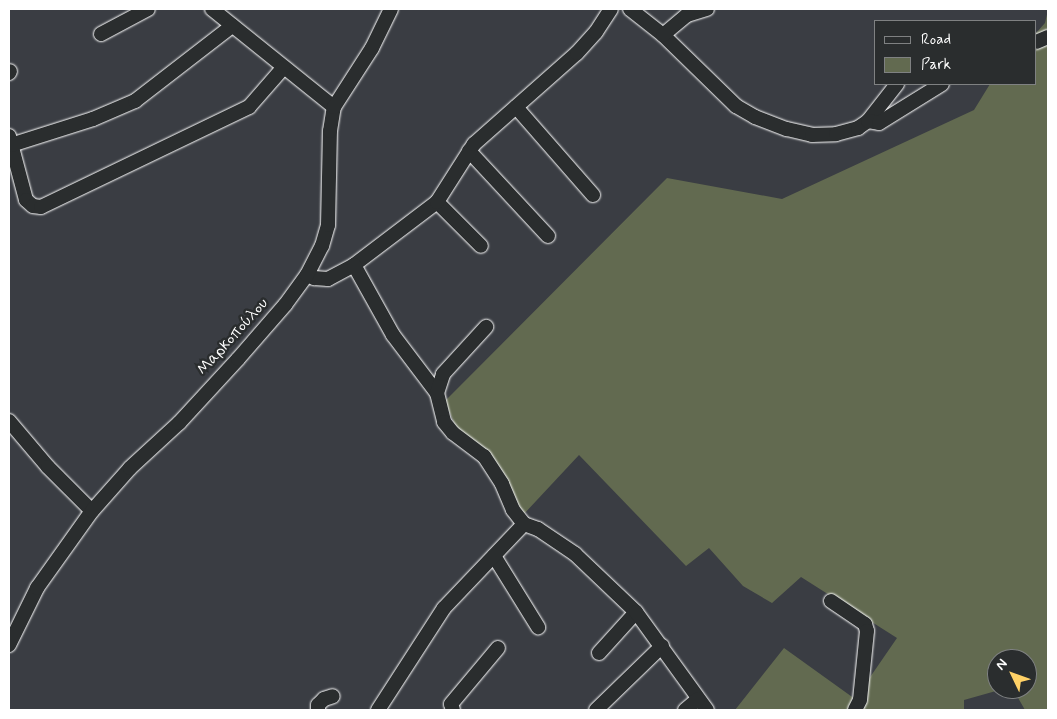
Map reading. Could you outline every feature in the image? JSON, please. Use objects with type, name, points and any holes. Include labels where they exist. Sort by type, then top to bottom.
[{"type":"street","points":[[101,34],[148,9]]},
{"type":"street","points":[[212,9],[283,68],[334,107]]},
{"type":"street","name":"Μαρκοπούλου","points":[[9,645],[37,588],[92,511],[130,468],[179,423],[238,359],[285,305],[307,275],[322,246],[328,225],[330,140],[334,107],[372,48],[391,9]]},
{"type":"street","points":[[307,275],[314,278],[328,278],[354,265],[437,202],[474,144],[577,53],[596,32],[611,9]]},
{"type":"street","points":[[630,9],[663,35],[736,106],[755,117],[787,129],[812,135],[836,134],[858,128],[868,121],[896,85]]},
{"type":"street","points":[[663,35],[687,15],[707,9]]},
{"type":"street","points":[[232,26],[135,101],[94,119],[10,141],[26,200],[33,206],[41,207],[249,106],[283,68]]},
{"type":"street","points":[[868,121],[879,124],[940,85]]},
{"type":"street","points":[[516,108],[593,195]]},
{"type":"street","points":[[469,151],[548,236]]},
{"type":"street","points":[[437,202],[481,246]]},
{"type":"street","points":[[354,265],[394,335],[437,393],[444,422],[453,433],[484,456],[502,484],[513,510],[524,524],[538,529],[575,554],[636,612],[707,710]]},
{"type":"street","points":[[437,393],[443,374],[486,326]]},
{"type":"street","points":[[9,421],[48,467],[92,511]]},
{"type":"street","points":[[378,710],[444,608],[524,524]]},
{"type":"street","points":[[494,556],[538,628]]},
{"type":"street","points":[[831,602],[865,624],[867,631],[860,700],[856,710]]},
{"type":"street","points":[[599,653],[636,612]]},
{"type":"street","points":[[596,710],[662,646]]},
{"type":"street","points":[[453,710],[451,704],[498,648]]},
{"type":"street","points":[[318,710],[318,705],[324,699],[333,696]]},
{"type":"street","points":[[685,710],[698,699]]},
{"type":"green space","points":[[1048,10],[1048,710],[1025,710],[1019,699],[1037,699],[1037,649],[987,649],[987,694],[964,700],[964,710],[735,710],[784,648],[855,699],[897,638],[801,577],[772,603],[743,586],[709,548],[686,566],[579,455],[523,515],[457,430],[445,401],[667,178],[782,199],[974,110],[989,85],[1037,85],[1037,32],[1045,23]]}]
